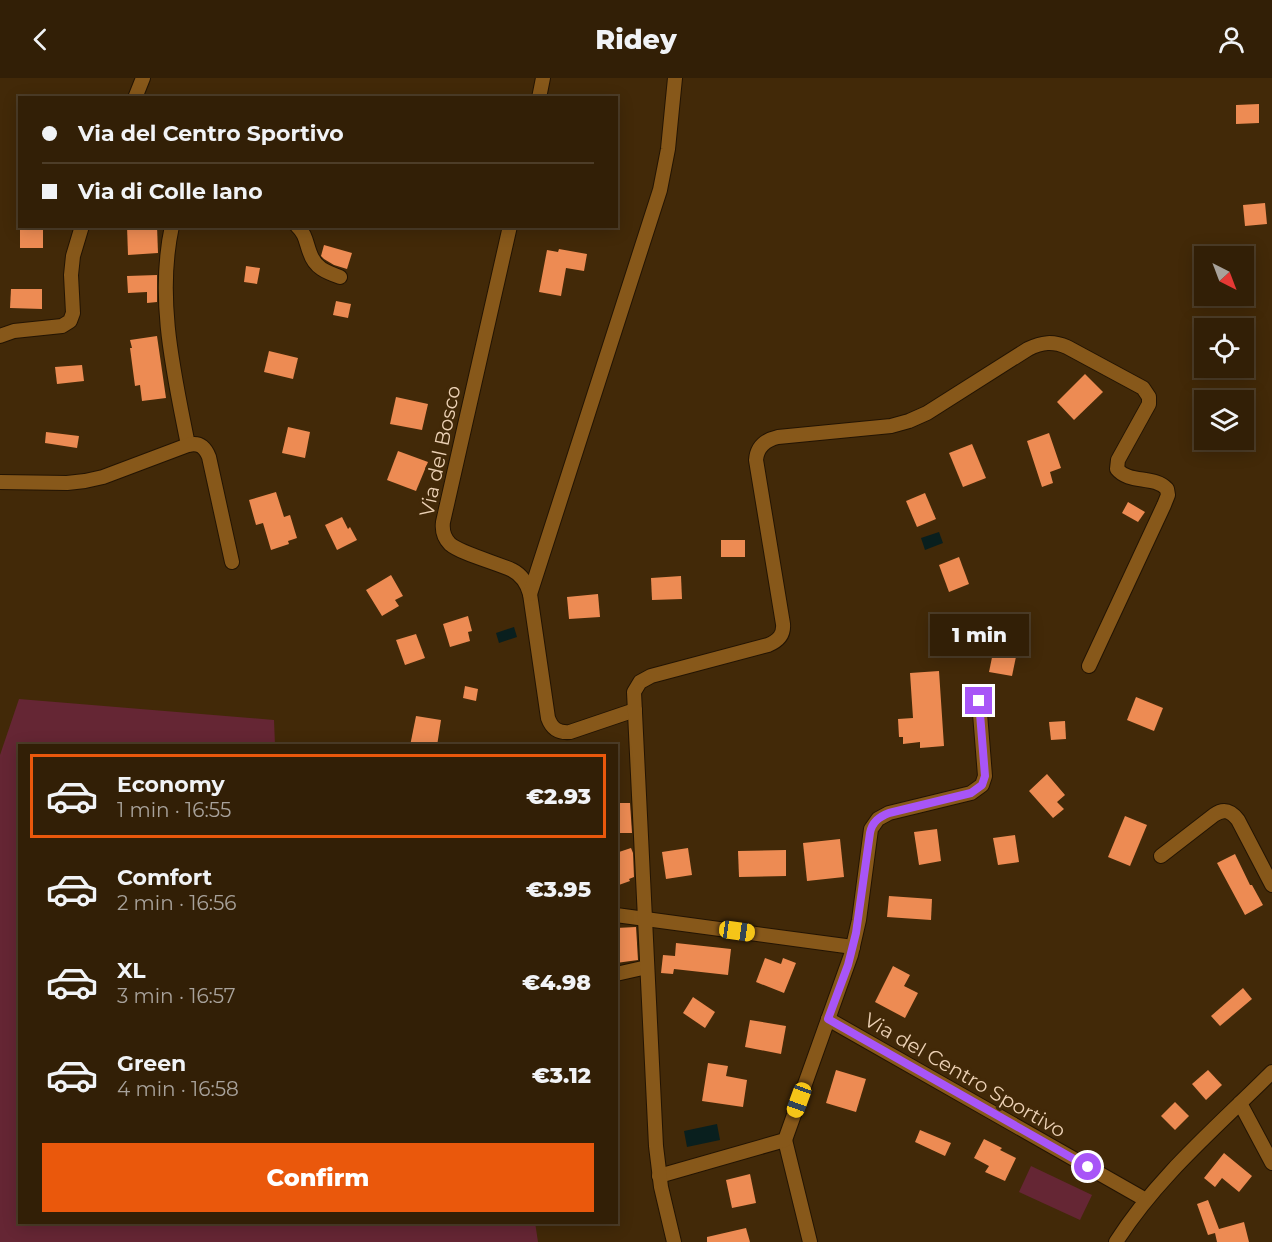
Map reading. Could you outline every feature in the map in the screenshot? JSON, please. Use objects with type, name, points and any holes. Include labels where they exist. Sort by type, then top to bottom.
[{"type":"street","points":[[136,96],[143,78]]},
{"type":"street","points":[[539,96],[543,78]]},
{"type":"street","points":[[530,594],[660,190],[668,149],[675,78]]},
{"type":"street","points":[[0,336],[14,331],[62,326],[70,321],[73,313],[72,256],[81,228]]},
{"type":"street","points":[[172,228],[166,258],[165,293],[172,364],[188,445]]},
{"type":"street","points":[[299,228],[304,235],[316,265],[327,273],[340,276]]},
{"type":"street","name":"Via del Bosco","points":[[510,228],[443,522],[443,531],[445,538],[454,547],[516,572],[525,582],[530,594],[548,718],[555,729],[570,732],[635,710]]},
{"type":"street","points":[[674,1242],[659,1176],[656,1136],[634,692],[640,682],[647,678],[768,645],[782,635],[783,624],[756,460],[760,447],[772,438],[904,423],[927,412],[1028,349],[1043,343],[1067,346],[1139,386],[1148,393],[1150,400],[1148,408],[1119,456],[1117,469],[1123,475],[1160,483],[1167,489],[1168,495],[1089,666]]},
{"type":"street","points":[[0,482],[85,481],[103,477],[188,445],[201,445],[207,452],[232,562]]},
{"type":"street","points":[[810,1242],[785,1140],[853,947],[870,833],[874,822],[889,813],[971,793],[984,782],[979,701]]},
{"type":"street","points":[[1161,856],[1214,815],[1225,811],[1238,820],[1272,885]]},
{"type":"street","points":[[618,915],[853,947]]},
{"type":"street","points":[[618,974],[647,967]]},
{"type":"street","name":"Via del Centro Sportivo","points":[[828,1019],[1146,1200]]},
{"type":"street","points":[[1116,1242],[1146,1200],[1179,1163],[1272,1072]]},
{"type":"street","points":[[1240,1103],[1272,1162]]},
{"type":"street","points":[[659,1176],[785,1140]]},
{"type":"shaded area","points":[[19,699],[274,720],[275,744],[18,744],[18,1224],[535,1224],[538,1242],[0,1242],[0,755]]},
{"type":"shaded area","points":[[1031,1166],[1092,1195],[1080,1220],[1019,1192]]},
{"type":"water","points":[[939,532],[943,543],[925,550],[921,538]]},
{"type":"water","points":[[514,627],[517,637],[499,643],[496,633]]},
{"type":"water","points":[[717,1124],[720,1140],[687,1147],[684,1131]]},
{"type":"building","points":[[1259,104],[1259,123],[1236,124],[1236,105]]},
{"type":"building","points":[[1265,203],[1267,224],[1245,226],[1243,205]]},
{"type":"building","points":[[20,228],[43,228],[43,248],[20,248]]},
{"type":"building","points":[[127,228],[157,228],[158,253],[128,255]]},
{"type":"building","points":[[324,245],[352,253],[347,269],[334,265],[321,256]]},
{"type":"building","points":[[559,249],[587,254],[584,271],[566,268],[561,296],[539,292],[547,250],[558,252]]},
{"type":"building","points":[[246,266],[260,268],[257,284],[244,282]]},
{"type":"building","points":[[157,275],[157,302],[147,303],[147,292],[128,293],[127,276]]},
{"type":"building","points":[[11,289],[42,289],[42,309],[10,308]]},
{"type":"building","points":[[336,301],[351,304],[348,318],[333,315]]},
{"type":"building","points":[[157,336],[166,398],[142,401],[140,385],[135,386],[130,340]]},
{"type":"building","points":[[269,351],[298,358],[293,379],[264,372]]},
{"type":"building","points":[[82,365],[84,381],[57,384],[55,367]]},
{"type":"building","points":[[1085,374],[1103,392],[1074,420],[1057,402]]},
{"type":"building","points":[[396,397],[428,404],[422,430],[390,424]]},
{"type":"building","points":[[288,427],[310,432],[305,458],[282,453]]},
{"type":"building","points":[[46,432],[79,436],[77,448],[45,443]]},
{"type":"building","points":[[1049,433],[1061,468],[1050,472],[1053,483],[1042,487],[1027,441]]},
{"type":"building","points":[[972,444],[986,478],[963,487],[949,453]]},
{"type":"building","points":[[398,451],[428,462],[416,491],[387,480]]},
{"type":"building","points":[[276,492],[284,517],[290,515],[297,538],[288,541],[289,544],[271,550],[263,523],[256,525],[249,500]]},
{"type":"building","points":[[925,493],[936,519],[917,527],[906,501]]},
{"type":"building","points":[[1128,502],[1145,512],[1138,522],[1122,513]]},
{"type":"building","points":[[342,517],[357,540],[337,550],[325,525]]},
{"type":"building","points":[[721,540],[745,540],[745,557],[721,557]]},
{"type":"building","points":[[959,557],[969,584],[949,592],[939,565]]},
{"type":"building","points":[[391,575],[403,596],[395,600],[399,606],[382,616],[366,590]]},
{"type":"building","points":[[681,576],[682,599],[652,600],[651,578]]},
{"type":"building","points":[[598,594],[600,617],[569,619],[567,597]]},
{"type":"building","points":[[468,616],[472,631],[468,632],[470,641],[450,647],[443,624]]},
{"type":"building","points":[[416,634],[425,658],[405,665],[396,640]]},
{"type":"building","points":[[995,643],[1018,647],[1012,676],[989,672]]},
{"type":"building","points":[[939,671],[944,746],[920,748],[920,742],[903,744],[903,737],[899,737],[898,719],[913,718],[910,673]]},
{"type":"building","points":[[465,686],[478,689],[476,701],[463,698]]},
{"type":"building","points":[[1136,697],[1163,708],[1154,731],[1127,720]]},
{"type":"building","points":[[416,716],[441,720],[437,744],[410,744]]},
{"type":"building","points":[[1065,721],[1066,739],[1051,740],[1049,722]]},
{"type":"building","points":[[1047,774],[1065,795],[1057,802],[1064,809],[1053,818],[1029,791]]},
{"type":"building","points":[[618,803],[630,803],[632,833],[618,833]]},
{"type":"building","points":[[1125,816],[1147,825],[1130,866],[1108,857]]},
{"type":"building","points":[[937,829],[941,861],[919,865],[914,832]]},
{"type":"building","points":[[1015,835],[1019,862],[998,865],[993,838]]},
{"type":"building","points":[[840,839],[844,877],[807,881],[803,843]]},
{"type":"building","points":[[631,848],[634,877],[618,885],[618,868],[620,868],[618,852]]},
{"type":"building","points":[[688,848],[692,875],[666,879],[662,852]]},
{"type":"building","points":[[786,850],[786,876],[739,877],[738,851]]},
{"type":"building","points":[[1235,854],[1263,905],[1245,915],[1217,863]]},
{"type":"building","points":[[889,896],[932,899],[931,920],[887,917]]},
{"type":"building","points":[[636,927],[638,960],[618,963],[618,928]]},
{"type":"building","points":[[676,943],[731,949],[728,975],[674,969],[673,974],[661,973],[663,955],[675,956]]},
{"type":"building","points":[[765,958],[781,964],[783,958],[796,963],[784,993],[756,982]]},
{"type":"building","points":[[893,966],[910,975],[904,986],[918,993],[905,1018],[875,1002]]},
{"type":"building","points":[[1243,988],[1252,999],[1220,1026],[1211,1016]]},
{"type":"building","points":[[693,997],[715,1012],[705,1028],[683,1013]]},
{"type":"building","points":[[750,1020],[786,1026],[781,1054],[745,1047]]},
{"type":"building","points":[[708,1063],[728,1066],[726,1076],[747,1080],[743,1107],[702,1101]]},
{"type":"building","points":[[836,1070],[866,1079],[856,1112],[826,1103]]},
{"type":"building","points":[[1208,1070],[1222,1085],[1206,1100],[1192,1084]]},
{"type":"building","points":[[1175,1102],[1189,1116],[1175,1130],[1161,1116]]},
{"type":"building","points":[[920,1130],[951,1143],[945,1156],[915,1142]]},
{"type":"building","points":[[984,1139],[1016,1158],[1005,1181],[985,1172],[989,1166],[974,1158]]},
{"type":"building","points":[[1224,1153],[1252,1176],[1239,1192],[1222,1178],[1215,1187],[1204,1178]]},
{"type":"building","points":[[750,1174],[756,1203],[732,1208],[726,1180]]},
{"type":"building","points":[[1208,1200],[1219,1229],[1244,1222],[1249,1242],[1217,1242],[1215,1233],[1208,1235],[1197,1204]]},
{"type":"building","points":[[746,1228],[750,1242],[707,1242],[707,1237]]},
{"type":"route","points":[[979,701],[985,776],[982,785],[971,793],[889,813],[878,819],[872,826],[856,933],[848,965],[828,1019],[1088,1167]]}]
